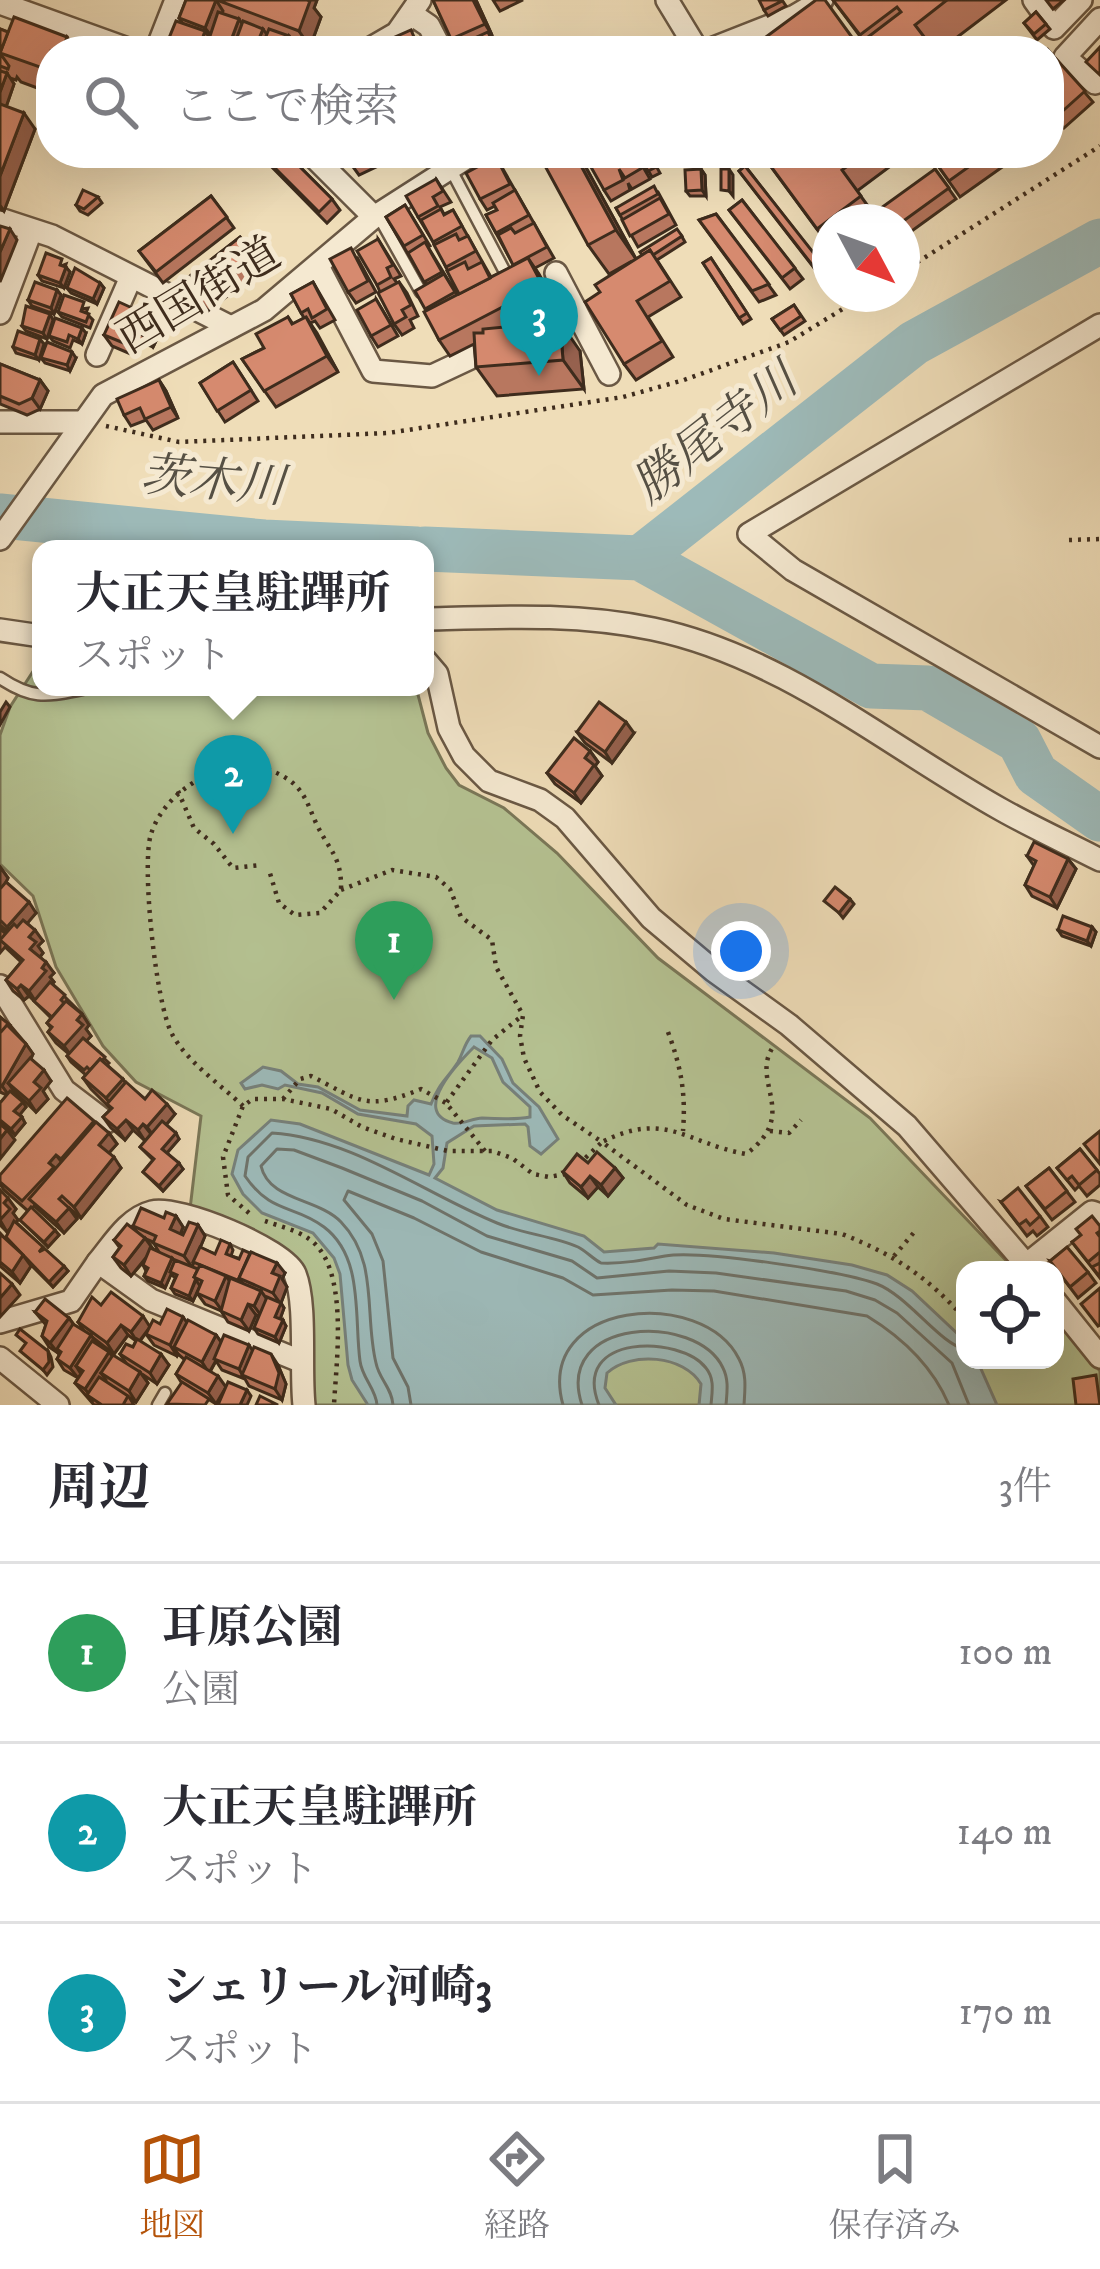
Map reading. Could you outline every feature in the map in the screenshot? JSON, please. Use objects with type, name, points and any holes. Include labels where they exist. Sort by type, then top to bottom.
[{"type":"street","points":[[162,36],[176,0]]},
{"type":"street","points":[[667,0],[692,36]]},
{"type":"street","points":[[742,36],[822,0]]},
{"type":"street","points":[[1034,0],[1054,28],[1081,0]]},
{"type":"street","points":[[2,2],[93,36]]},
{"type":"street","points":[[392,36],[417,7],[434,36]]},
{"type":"street","points":[[1095,83],[1064,57],[1100,19]]},
{"type":"street","points":[[326,168],[376,216]]},
{"type":"street","name":"西国街道","points":[[0,539],[103,395],[264,310],[376,216],[446,168]]},
{"type":"street","points":[[0,219],[52,236],[231,327]]},
{"type":"street","points":[[0,313],[31,231]]},
{"type":"street","points":[[318,266],[374,371],[432,376],[575,309]]},
{"type":"street","points":[[556,273],[609,374]]},
{"type":"street","points":[[97,355],[131,278]]},
{"type":"street","points":[[1100,325],[748,534],[793,570],[1100,747]]},
{"type":"street","points":[[0,422],[82,422]]},
{"type":"street","points":[[434,619],[571,616],[657,629],[747,660],[861,722],[1001,809],[1100,860]]},
{"type":"street","points":[[0,631],[32,635]]},
{"type":"street","points":[[434,670],[449,728],[464,755],[489,782],[540,800],[565,818],[651,918],[789,1025],[907,1126],[1023,1261]]},
{"type":"street","points":[[0,986],[63,1103],[106,1122]]},
{"type":"street","points":[[0,1322],[70,1301],[129,1225],[154,1210],[184,1215],[273,1250],[293,1268],[300,1293],[304,1405]]},
{"type":"street","points":[[1035,1261],[1092,1211],[1100,1215]]},
{"type":"street","points":[[98,1262],[151,1300],[299,1360]]},
{"type":"street","points":[[1064,1312],[1100,1358]]},
{"type":"street","points":[[0,1358],[58,1405]]},
{"type":"lane","points":[[450,168],[506,274]]},
{"type":"lane","points":[[376,216],[421,292]]},
{"type":"lane","points":[[0,678],[32,694]]},
{"type":"lane","points":[[158,1405],[166,1393]]},
{"type":"path","points":[[920,261],[1100,146]]},
{"type":"path","points":[[82,422],[179,442],[388,433],[622,397],[789,343],[838,312]]},
{"type":"path","points":[[1070,540],[1100,539]]},
{"type":"path","points":[[243,1106],[173,1038],[158,986],[149,838],[178,791],[197,779],[236,768],[274,772],[303,793],[318,828],[337,855],[341,890]]},
{"type":"path","points":[[178,791],[194,828],[233,868],[260,865]]},
{"type":"path","points":[[214,844],[223,839]]},
{"type":"path","points":[[269,870],[279,903],[295,915],[320,913],[341,890],[392,870],[444,882],[460,917],[492,940],[496,967],[523,1015],[524,1058],[540,1092],[562,1115],[687,1205],[724,1219],[842,1234],[894,1256],[956,1311]]},
{"type":"path","points":[[446,1103],[492,1040],[523,1015]]},
{"type":"path","points":[[334,1405],[338,1334],[325,1256],[312,1240],[257,1218],[228,1195],[224,1157],[243,1106],[253,1099],[284,1099],[332,1108],[396,1139],[448,1151],[485,1151],[512,1158],[533,1174],[561,1177],[602,1142],[634,1127],[683,1134],[746,1154],[768,1131],[773,1114],[767,1054],[789,1025]]},
{"type":"path","points":[[668,1031],[686,1094],[683,1134]]},
{"type":"path","points":[[284,1099],[300,1079],[311,1076],[353,1100],[387,1100],[421,1089],[446,1103],[485,1151]]},
{"type":"path","points":[[768,1131],[789,1133],[801,1120]]},
{"type":"path","points":[[894,1256],[916,1230]]},
{"type":"green space","points":[[32,673],[32,696],[418,696],[428,733],[459,785],[504,808],[557,853],[658,958],[870,1118],[1006,1261],[956,1261],[956,1369],[1064,1369],[1064,1328],[1100,1371],[1100,1405],[311,1405],[297,1260],[275,1242],[190,1209],[201,1116],[136,1082],[103,1046],[56,967],[33,896],[0,864],[0,735],[10,707]]},
{"type":"water","points":[[471,1036],[480,1036],[502,1059],[513,1083],[539,1107],[558,1139],[541,1154],[530,1146],[525,1124],[474,1126],[447,1143],[443,1168],[435,1178],[497,1210],[584,1236],[604,1252],[658,1244],[774,1253],[887,1275],[912,1291],[956,1332],[956,1369],[981,1369],[997,1405],[699,1405],[701,1384],[693,1374],[670,1362],[643,1359],[607,1373],[605,1388],[616,1405],[368,1405],[348,1365],[340,1274],[334,1258],[313,1233],[262,1213],[232,1174],[238,1150],[271,1120],[300,1124],[429,1175],[434,1164],[432,1136],[416,1124],[358,1114],[322,1093],[285,1085],[245,1089],[241,1083],[263,1067],[281,1071],[298,1084],[318,1087],[360,1110],[407,1116],[414,1100],[431,1104],[440,1086]],"holes":[[[474,1047],[492,1058],[503,1082],[530,1107],[530,1117],[453,1123],[436,1108],[442,1086]]]},
{"type":"building","points":[[186,0],[216,0],[205,28],[179,18]]},
{"type":"building","points":[[217,0],[307,0],[310,1],[299,31]]},
{"type":"building","points":[[433,0],[473,0],[485,24],[450,36]]},
{"type":"building","points":[[759,0],[781,0],[782,1],[764,10]]},
{"type":"building","points":[[816,0],[825,0],[851,36],[767,36]]},
{"type":"building","points":[[833,0],[947,0],[915,25],[923,36],[869,36],[901,12],[897,7],[860,35]]},
{"type":"building","points":[[218,12],[239,19],[233,36],[210,36]]},
{"type":"building","points":[[1036,12],[1046,24],[1034,34],[1024,23]]},
{"type":"building","points":[[14,17],[64,36],[36,36],[36,66],[0,53]]},
{"type":"building","points":[[176,21],[205,31],[203,36],[170,36]]},
{"type":"building","points":[[243,21],[263,29],[260,36],[238,36]]},
{"type":"building","points":[[0,29],[8,32],[0,53]]},
{"type":"building","points":[[1100,47],[1100,75],[1086,62]]},
{"type":"building","points":[[1064,68],[1085,91],[1064,110]]},
{"type":"building","points":[[0,104],[24,113],[0,176]]},
{"type":"building","points":[[275,168],[301,168],[332,199],[319,212]]},
{"type":"building","points":[[475,168],[502,168],[510,184],[480,199],[466,173]]},
{"type":"building","points":[[546,168],[582,168],[616,230],[588,245]]},
{"type":"building","points":[[592,168],[642,168],[625,178],[619,169],[623,180],[604,190]]},
{"type":"building","points":[[743,168],[812,251],[812,265],[739,171]]},
{"type":"building","points":[[772,168],[845,168],[861,196],[850,204],[812,204],[812,222]]},
{"type":"building","points":[[940,168],[967,168],[949,181]]},
{"type":"building","points":[[701,169],[702,190],[686,191],[685,170]]},
{"type":"building","points":[[721,169],[729,169],[729,191],[721,190]]},
{"type":"building","points":[[935,169],[949,188],[920,209],[920,204],[886,204]]},
{"type":"building","points":[[436,179],[443,191],[433,197],[438,206],[418,217],[406,196]]},
{"type":"building","points":[[654,186],[658,194],[620,215],[616,208]]},
{"type":"building","points":[[83,190],[98,197],[84,209],[76,205]]},
{"type":"building","points":[[515,190],[529,215],[496,233],[486,215],[497,210],[493,203]]},
{"type":"building","points":[[211,196],[227,217],[156,272],[139,251]]},
{"type":"building","points":[[660,198],[669,214],[630,236],[622,220]]},
{"type":"building","points":[[742,200],[795,268],[782,278],[729,210]]},
{"type":"building","points":[[405,205],[423,235],[404,246],[386,217]]},
{"type":"building","points":[[441,209],[444,215],[453,210],[462,226],[433,242],[421,220]]},
{"type":"building","points":[[716,214],[769,284],[752,291],[699,220]]},
{"type":"building","points":[[534,223],[547,247],[513,265],[498,235]]},
{"type":"building","points":[[0,226],[10,229],[0,252]]},
{"type":"building","points":[[677,229],[682,236],[653,255],[650,250],[642,255],[640,252]]},
{"type":"building","points":[[456,234],[459,240],[468,236],[476,251],[446,267],[434,245]]},
{"type":"building","points":[[240,237],[256,257],[200,300],[185,280]]},
{"type":"building","points":[[378,239],[393,265],[387,268],[391,277],[377,285],[357,251]]},
{"type":"building","points":[[425,242],[442,272],[424,282],[408,253]]},
{"type":"building","points":[[351,248],[368,281],[348,292],[330,259]]},
{"type":"building","points":[[650,250],[670,281],[637,301],[662,341],[624,364],[585,302],[600,292],[595,285]]},
{"type":"building","points":[[46,253],[62,259],[60,265],[66,267],[60,283],[38,275]]},
{"type":"building","points":[[528,258],[543,286],[439,340],[424,312]]},
{"type":"building","points":[[711,258],[747,313],[739,318],[703,263]]},
{"type":"building","points":[[465,262],[468,269],[482,262],[490,278],[459,294],[447,271]]},
{"type":"building","points":[[75,268],[100,283],[93,299],[67,288]]},
{"type":"building","points":[[444,274],[455,292],[425,309],[415,291]]},
{"type":"building","points":[[35,282],[57,290],[51,308],[28,300]]},
{"type":"building","points":[[313,282],[327,309],[312,318],[308,309],[301,313],[291,294]]},
{"type":"building","points":[[399,282],[411,305],[402,310],[406,317],[394,324],[378,293]]},
{"type":"building","points":[[64,295],[84,302],[81,311],[89,314],[86,322],[58,312]]},
{"type":"building","points":[[376,299],[391,325],[371,336],[357,310]]},
{"type":"building","points":[[119,302],[154,318],[146,337],[132,330],[126,344],[104,335]]},
{"type":"building","points":[[794,305],[801,316],[780,330],[772,319]]},
{"type":"building","points":[[26,306],[50,314],[43,333],[22,326]]},
{"type":"building","points":[[288,317],[292,324],[306,317],[327,356],[264,391],[242,359],[264,348],[256,334]]},
{"type":"building","points":[[55,318],[82,328],[78,339],[69,335],[67,342],[49,336]]},
{"type":"building","points":[[560,322],[563,360],[476,367],[474,333]]},
{"type":"building","points":[[18,331],[40,339],[35,355],[13,347]]},
{"type":"building","points":[[47,342],[72,352],[67,365],[41,358]]},
{"type":"building","points":[[233,362],[251,390],[217,411],[200,383]]},
{"type":"building","points":[[0,364],[40,380],[32,398],[19,404],[0,396]]},
{"type":"building","points":[[159,380],[171,407],[145,419],[140,408],[124,415],[117,399]]},
{"type":"building","points":[[599,702],[626,722],[605,752],[577,732]]},
{"type":"building","points":[[574,738],[590,751],[585,758],[594,765],[574,793],[547,773]]},
{"type":"building","points":[[1034,842],[1068,859],[1050,897],[1025,885],[1036,861],[1027,856]]},
{"type":"building","points":[[6,882],[29,902],[7,927],[0,920],[0,889]]},
{"type":"building","points":[[835,887],[850,899],[839,913],[824,901]]},
{"type":"building","points":[[1063,916],[1092,927],[1087,941],[1058,930]]},
{"type":"building","points":[[23,920],[35,930],[29,937],[36,942],[30,949],[46,962],[42,968],[46,971],[29,991],[6,980],[23,960],[0,940]]},
{"type":"building","points":[[50,982],[65,995],[52,1017],[34,1001]]},
{"type":"building","points":[[66,1001],[82,1014],[77,1020],[83,1025],[64,1046],[48,1032],[52,1027],[47,1023]]},
{"type":"building","points":[[7,1025],[26,1044],[2,1086],[0,1033]]},
{"type":"building","points":[[83,1038],[105,1057],[90,1070],[67,1056]]},
{"type":"building","points":[[30,1058],[44,1070],[34,1082],[41,1088],[29,1101],[8,1083]]},
{"type":"building","points":[[100,1059],[123,1079],[106,1098],[83,1078]]},
{"type":"building","points":[[126,1082],[145,1099],[152,1090],[167,1104],[147,1127],[143,1124],[138,1130],[126,1120],[117,1129],[103,1117],[112,1108],[107,1104]]},
{"type":"building","points":[[10,1091],[23,1102],[14,1111],[22,1117],[11,1129],[0,1120],[0,1103]]},
{"type":"building","points":[[67,1098],[94,1121],[61,1159],[56,1155],[49,1163],[54,1167],[22,1201],[0,1182],[0,1175]]},
{"type":"building","points":[[162,1121],[176,1133],[162,1149],[179,1163],[159,1186],[143,1172],[154,1159],[140,1147]]},
{"type":"building","points":[[96,1122],[109,1133],[99,1145],[114,1157],[74,1207],[62,1196],[59,1199],[69,1208],[56,1222],[29,1199]]},
{"type":"building","points":[[1100,1131],[1100,1164],[1084,1144]]},
{"type":"building","points":[[1080,1149],[1097,1170],[1079,1185],[1057,1168]]},
{"type":"building","points":[[597,1152],[615,1168],[601,1185],[590,1176],[581,1187],[563,1172],[577,1154],[588,1163]]},
{"type":"building","points":[[1049,1168],[1067,1191],[1045,1209],[1026,1186]]},
{"type":"building","points":[[1018,1188],[1040,1216],[1030,1225],[1026,1220],[1019,1225],[1001,1202]]},
{"type":"building","points":[[0,1190],[10,1209],[0,1220]]},
{"type":"building","points":[[31,1207],[55,1230],[44,1242],[20,1220]]},
{"type":"building","points":[[141,1208],[164,1218],[166,1212],[176,1216],[170,1229],[183,1235],[189,1222],[198,1225],[184,1256],[153,1243],[156,1236],[133,1226]]},
{"type":"building","points":[[1092,1216],[1100,1226],[1100,1252],[1088,1262],[1072,1242],[1081,1235],[1076,1229]]},
{"type":"building","points":[[14,1221],[43,1247],[39,1252],[45,1249],[64,1266],[49,1282],[6,1237]]},
{"type":"building","points":[[127,1224],[145,1238],[124,1265],[113,1257],[121,1246],[114,1240]]},
{"type":"building","points":[[0,1234],[23,1255],[12,1272],[0,1262]]},
{"type":"building","points":[[221,1240],[230,1244],[226,1254],[239,1259],[243,1250],[250,1253],[239,1278],[242,1282],[193,1262],[200,1247],[215,1254]]},
{"type":"building","points":[[1067,1247],[1088,1272],[1070,1287],[1064,1279],[1064,1261],[1050,1261]]},
{"type":"building","points":[[150,1248],[172,1258],[161,1283],[144,1276]]},
{"type":"building","points":[[251,1252],[277,1263],[272,1273],[280,1276],[273,1293],[239,1278]]},
{"type":"building","points":[[175,1260],[198,1269],[189,1296],[171,1288],[177,1275],[170,1272]]},
{"type":"building","points":[[200,1265],[226,1276],[215,1301],[197,1293],[202,1281],[194,1277]]},
{"type":"building","points":[[0,1273],[12,1284],[0,1298]]},
{"type":"building","points":[[230,1278],[261,1291],[241,1320],[221,1311]]},
{"type":"building","points":[[1100,1288],[1100,1325],[1098,1326],[1081,1304]]},
{"type":"building","points":[[111,1292],[143,1316],[131,1332],[121,1325],[107,1343],[78,1322],[92,1297],[101,1305]]},
{"type":"building","points":[[267,1297],[281,1303],[275,1317],[283,1320],[275,1337],[254,1328]]},
{"type":"building","points":[[45,1299],[69,1318],[50,1343],[42,1336],[47,1321],[35,1312]]},
{"type":"building","points":[[167,1309],[183,1317],[170,1345],[146,1334],[153,1320],[160,1324]]},
{"type":"building","points":[[188,1320],[216,1335],[202,1362],[174,1347]]},
{"type":"building","points":[[73,1324],[91,1335],[70,1368],[57,1359],[61,1352],[57,1349]]},
{"type":"building","points":[[20,1329],[48,1351],[49,1362],[43,1370],[20,1351],[26,1343],[16,1335]]},
{"type":"building","points":[[224,1335],[249,1345],[239,1369],[214,1359]]},
{"type":"building","points":[[137,1339],[161,1354],[150,1373],[120,1354]]},
{"type":"building","points":[[92,1341],[109,1352],[85,1389],[75,1383],[83,1371],[76,1366]]},
{"type":"building","points":[[254,1347],[271,1354],[279,1373],[275,1389],[242,1375]]},
{"type":"building","points":[[113,1355],[140,1372],[129,1391],[101,1373]]},
{"type":"building","points":[[186,1357],[218,1376],[208,1393],[176,1374]]},
{"type":"building","points":[[1096,1375],[1100,1405],[1076,1405],[1073,1379]]},
{"type":"building","points":[[99,1377],[128,1396],[123,1405],[102,1405],[87,1395]]},
{"type":"building","points":[[182,1382],[209,1399],[205,1405],[167,1404]]},
{"type":"building","points":[[228,1382],[247,1390],[240,1405],[218,1405]]},
{"type":"building","points":[[260,1396],[278,1405],[256,1405]]},
{"type":"waterway","name":"勝尾寺川","points":[[640,558],[914,343],[1100,241]]},
{"type":"waterway","name":"茨木川","points":[[0,516],[244,540]]},
{"type":"waterway","points":[[434,549],[640,558],[871,686],[928,688],[1019,741],[1036,774],[1100,819]]},
{"type":"place","name":"シェリール河崎3","points":[[539,376]]},
{"type":"place","name":"大正天皇駐蹕所","points":[[233,834]]},
{"type":"place","name":"耳原公園","points":[[394,1000]]}]
